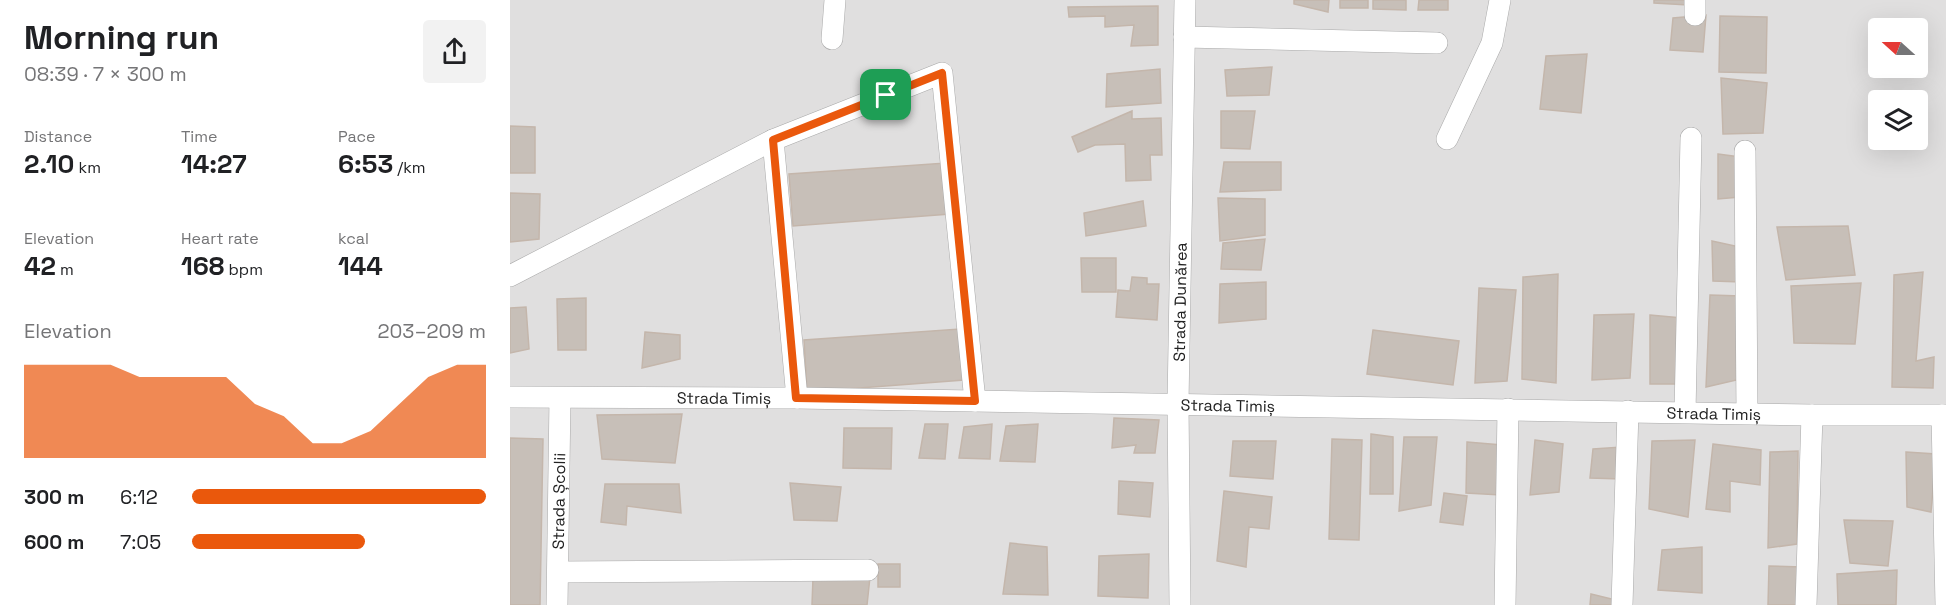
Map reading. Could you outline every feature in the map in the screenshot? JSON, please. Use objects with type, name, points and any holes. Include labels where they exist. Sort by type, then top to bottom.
[{"type":"street","points":[[832,39],[835,0]]},
{"type":"street","name":"Strada Dunărea","points":[[1180,605],[1178,403],[1185,0]]},
{"type":"street","points":[[1447,139],[1492,43],[1500,0]]},
{"type":"street","points":[[1184,37],[1437,43]]},
{"type":"street","points":[[510,276],[773,140],[942,73],[975,401]]},
{"type":"street","points":[[1685,412],[1691,138]]},
{"type":"street","points":[[773,140],[796,398]]},
{"type":"street","points":[[1745,151],[1747,413]]},
{"type":"street","name":"Strada Timiș","points":[[510,397],[796,398],[1812,415],[1944,415]]},
{"type":"street","name":"Strada Școlii","points":[[557,605],[560,398]]},
{"type":"street","points":[[1505,605],[1508,409]]},
{"type":"street","points":[[1622,605],[1628,411]]},
{"type":"street","points":[[1806,605],[1812,415]]},
{"type":"street","points":[[1944,415],[1946,605]]},
{"type":"street","points":[[558,572],[868,570]]},
{"type":"shaded area","points":[[510,0],[1946,0],[1946,605],[510,605]]},
{"type":"building","points":[[1294,0],[1329,0],[1328,12],[1294,4]]},
{"type":"building","points":[[1340,0],[1368,0],[1368,8],[1340,8]]},
{"type":"building","points":[[1373,0],[1406,0],[1406,10],[1373,9]]},
{"type":"building","points":[[1419,0],[1448,0],[1448,10],[1418,10]]},
{"type":"building","points":[[1654,0],[1689,0],[1688,5],[1654,3]]},
{"type":"building","points":[[1158,6],[1158,45],[1131,46],[1134,25],[1105,27],[1105,16],[1069,17],[1068,7]]},
{"type":"building","points":[[1706,15],[1703,52],[1670,50],[1673,18]]},
{"type":"building","points":[[1720,16],[1767,17],[1766,73],[1719,72]]},
{"type":"building","points":[[1587,54],[1581,113],[1540,109],[1546,56]]},
{"type":"building","points":[[1272,67],[1269,95],[1227,96],[1225,70]]},
{"type":"building","points":[[1160,69],[1161,103],[1106,107],[1107,74]]},
{"type":"building","points":[[1721,78],[1767,83],[1763,133],[1723,134]]},
{"type":"building","points":[[1132,111],[1132,119],[1161,118],[1162,155],[1150,155],[1151,180],[1126,181],[1125,144],[1095,145],[1078,152],[1072,137]]},
{"type":"building","points":[[1221,111],[1255,111],[1250,149],[1221,148]]},
{"type":"building","points":[[510,126],[535,127],[535,173],[510,173]]},
{"type":"building","points":[[1718,154],[1740,157],[1740,197],[1718,199]]},
{"type":"building","points":[[1224,162],[1281,162],[1281,190],[1220,192]]},
{"type":"building","points":[[946,163],[950,214],[793,226],[789,174]]},
{"type":"building","points":[[510,193],[540,194],[539,239],[510,242]]},
{"type":"building","points":[[1218,198],[1265,199],[1265,235],[1220,241]]},
{"type":"building","points":[[1143,201],[1146,226],[1086,236],[1084,213]]},
{"type":"building","points":[[1848,226],[1855,275],[1786,280],[1777,227]]},
{"type":"building","points":[[1265,239],[1261,270],[1221,269],[1223,243]]},
{"type":"building","points":[[1712,241],[1740,247],[1741,282],[1713,281]]},
{"type":"building","points":[[1081,258],[1116,258],[1116,292],[1082,292]]},
{"type":"building","points":[[1923,272],[1916,361],[1934,357],[1933,388],[1892,387],[1894,275]]},
{"type":"building","points":[[1558,274],[1556,383],[1522,379],[1523,277]]},
{"type":"building","points":[[1132,277],[1147,278],[1147,284],[1159,284],[1157,320],[1116,317],[1118,290],[1130,291]]},
{"type":"building","points":[[1266,282],[1266,319],[1219,323],[1220,284]]},
{"type":"building","points":[[1861,283],[1855,344],[1794,343],[1791,286]]},
{"type":"building","points":[[1479,288],[1516,290],[1507,381],[1475,383]]},
{"type":"building","points":[[1710,295],[1741,296],[1741,379],[1706,387]]},
{"type":"building","points":[[586,298],[586,350],[558,350],[557,299]]},
{"type":"building","points":[[526,307],[529,349],[510,353],[510,308]]},
{"type":"building","points":[[1634,314],[1630,378],[1592,380],[1594,315]]},
{"type":"building","points":[[1650,315],[1682,318],[1680,384],[1650,384]]},
{"type":"building","points":[[960,329],[964,380],[807,392],[804,340]]},
{"type":"building","points":[[1373,330],[1459,341],[1453,385],[1367,374]]},
{"type":"building","points":[[645,332],[680,335],[680,359],[642,368]]},
{"type":"building","points":[[682,414],[675,463],[602,459],[597,415]]},
{"type":"building","points":[[1114,418],[1159,420],[1155,453],[1134,453],[1136,445],[1112,448]]},
{"type":"building","points":[[925,424],[948,424],[945,459],[919,458]]},
{"type":"building","points":[[992,424],[990,459],[959,458],[964,427]]},
{"type":"building","points":[[1038,424],[1035,462],[1000,461],[1006,426]]},
{"type":"building","points":[[844,428],[892,428],[891,469],[843,468]]},
{"type":"building","points":[[1371,434],[1393,437],[1393,494],[1370,494]]},
{"type":"building","points":[[1404,437],[1437,437],[1431,505],[1399,511]]},
{"type":"building","points":[[510,438],[543,439],[540,605],[510,605]]},
{"type":"building","points":[[1332,439],[1362,440],[1359,540],[1329,539]]},
{"type":"building","points":[[1535,440],[1563,444],[1559,492],[1530,495]]},
{"type":"building","points":[[1695,440],[1688,517],[1649,509],[1652,441]]},
{"type":"building","points":[[1233,441],[1276,441],[1273,479],[1230,476]]},
{"type":"building","points":[[1467,442],[1502,445],[1501,495],[1466,493]]},
{"type":"building","points":[[1713,444],[1761,450],[1760,485],[1730,481],[1730,512],[1706,509]]},
{"type":"building","points":[[1622,447],[1621,479],[1590,478],[1593,449]]},
{"type":"building","points":[[1798,451],[1797,544],[1768,548],[1770,452]]},
{"type":"building","points":[[1906,452],[1936,454],[1931,512],[1907,507]]},
{"type":"building","points":[[1119,481],[1153,483],[1150,517],[1118,514]]},
{"type":"building","points":[[790,483],[841,487],[837,521],[794,520]]},
{"type":"building","points":[[605,484],[679,484],[681,513],[627,506],[626,525],[601,522]]},
{"type":"building","points":[[1224,491],[1272,497],[1269,529],[1249,527],[1246,567],[1217,561]]},
{"type":"building","points":[[1444,493],[1467,496],[1463,525],[1440,522]]},
{"type":"building","points":[[1844,520],[1893,521],[1888,566],[1850,563]]},
{"type":"building","points":[[1010,543],[1047,547],[1048,595],[1003,594]]},
{"type":"building","points":[[1702,547],[1702,593],[1658,590],[1662,550]]},
{"type":"building","points":[[1149,554],[1148,598],[1098,596],[1099,556]]},
{"type":"building","points":[[878,564],[900,564],[900,587],[878,587]]},
{"type":"building","points":[[1769,566],[1802,567],[1802,605],[1768,605]]},
{"type":"building","points":[[1897,570],[1896,605],[1838,605],[1837,574]]},
{"type":"building","points":[[870,577],[867,605],[812,605],[813,578]]},
{"type":"building","points":[[1591,594],[1616,600],[1616,605],[1590,605]]},
{"type":"route","points":[[942,73],[975,401],[796,398],[773,140],[886,95],[942,73]]}]
